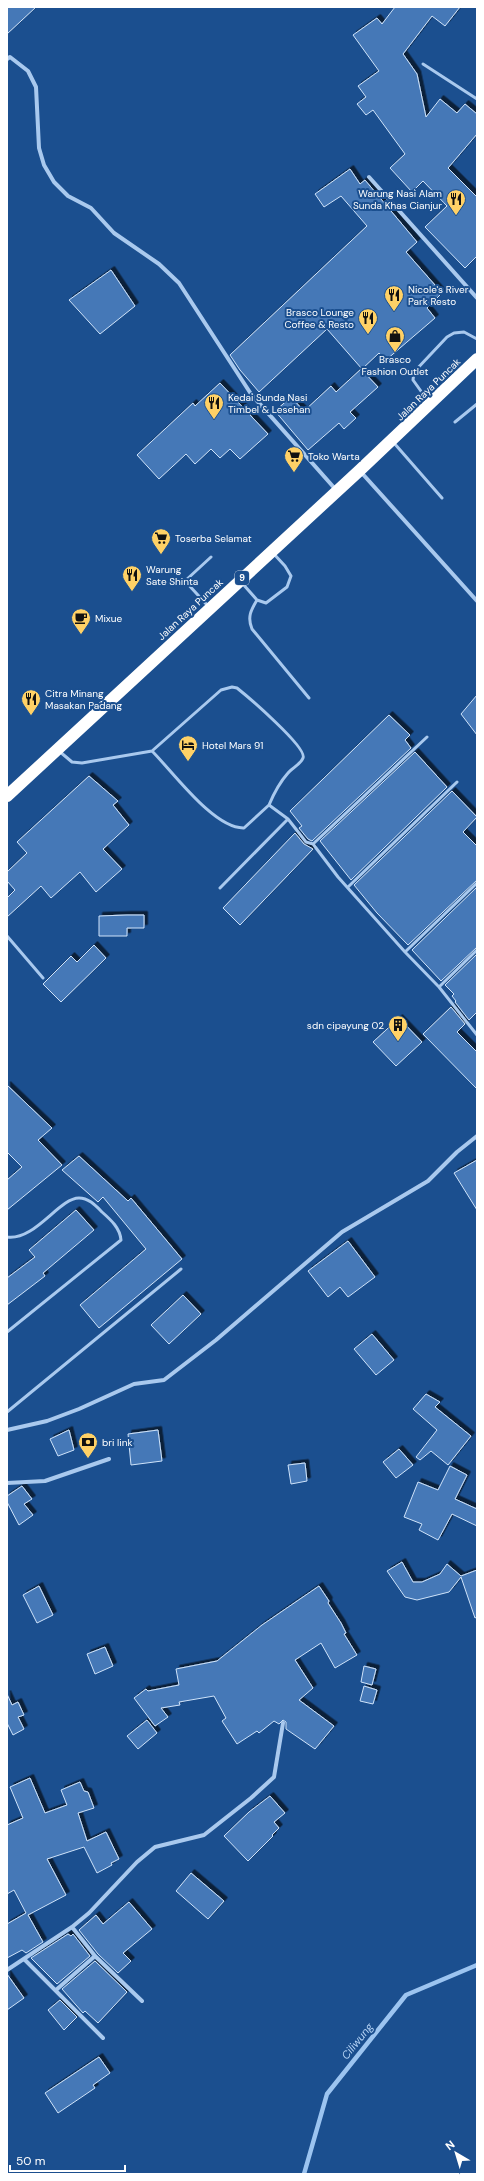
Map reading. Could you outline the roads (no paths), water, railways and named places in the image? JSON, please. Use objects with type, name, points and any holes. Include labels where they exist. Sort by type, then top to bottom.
[{"type":"highway","name":"Jalan Raya Puncak","points":[[7,796],[360,470],[477,359]]},
{"type":"street","points":[[7,59],[10,57],[28,71],[36,87],[39,148],[44,165],[54,182],[68,196],[91,208],[114,232],[159,264],[179,283],[251,394],[337,491]]},
{"type":"street","points":[[369,177],[477,298]]},
{"type":"street","points":[[360,470],[477,601]]},
{"type":"street","points":[[7,1430],[47,1421],[79,1409],[134,1384],[164,1380],[216,1340],[342,1232],[428,1181],[457,1152],[477,1136]]},
{"type":"street","points":[[7,1483],[45,1481],[108,1459]]},
{"type":"street","points":[[7,1970],[72,1927],[90,1913],[127,1872],[155,1847],[204,1835],[251,1798],[274,1777],[283,1723]]},
{"type":"street","points":[[72,1927],[95,1956],[142,2001]]},
{"type":"street","points":[[56,1990],[95,1956]]},
{"type":"street","points":[[24,1959],[103,2038]]},
{"type":"lane","points":[[423,64],[477,99]]},
{"type":"lane","points":[[430,404],[412,380],[414,372],[447,337],[454,333],[464,332],[477,340]]},
{"type":"lane","points":[[455,422],[477,404]]},
{"type":"lane","points":[[392,440],[442,498]]},
{"type":"lane","points":[[240,580],[257,600],[266,603],[271,601],[287,587],[291,581],[291,576],[285,566],[272,551]]},
{"type":"lane","points":[[209,608],[185,581],[212,557]]},
{"type":"lane","points":[[257,600],[250,611],[250,623],[252,629],[309,698]]},
{"type":"lane","points":[[58,749],[72,762],[82,763],[152,751],[220,690],[232,687],[237,688],[290,737],[302,750],[304,756],[303,760],[288,772],[274,792],[269,805],[244,828],[230,827],[192,795],[152,751]]},
{"type":"lane","points":[[313,844],[427,737]]},
{"type":"lane","points":[[348,887],[457,782]]},
{"type":"lane","points":[[269,805],[288,819],[306,842],[313,844],[348,887],[405,952],[440,987],[477,1035]]},
{"type":"lane","points":[[220,888],[288,819]]},
{"type":"lane","points":[[405,952],[477,883]]},
{"type":"lane","points":[[7,936],[43,978]]},
{"type":"lane","points":[[440,987],[477,950]]},
{"type":"lane","points":[[7,1237],[25,1234],[68,1202],[80,1198],[90,1201],[114,1224],[120,1234],[121,1240],[7,1332]]},
{"type":"lane","points":[[7,1412],[181,1269]]},
{"type":"waterway","name":"Ciliwung","points":[[304,2174],[327,2094],[406,1995],[477,1965]]},
{"type":"place","name":"Warung Nasi Alam Sunda Khas Cianjur","points":[[456,216]]},
{"type":"place","name":"Nicole's River Park Resto","points":[[394,312]]},
{"type":"place","name":"Brasco Lounge Coffee & Resto","points":[[368,335]]},
{"type":"place","name":"Brasco Fashion Outlet","points":[[395,353]]},
{"type":"place","name":"Kedai Sunda Nasi Timbel & Lesehan","points":[[214,420]]},
{"type":"place","name":"Toko Warta","points":[[294,473]]},
{"type":"place","name":"Toserba Selamat","points":[[161,555]]},
{"type":"place","name":"Warung Sate Shinta","points":[[132,592]]},
{"type":"place","name":"Mixue","points":[[81,635]]},
{"type":"place","name":"Citra Minang Masakan Padang","points":[[31,716]]},
{"type":"place","name":"Hotel Mars 91","points":[[188,762]]},
{"type":"place","name":"sdn cipayung 02","points":[[398,1042]]},
{"type":"place","name":"bri link","points":[[88,1459]]}]
